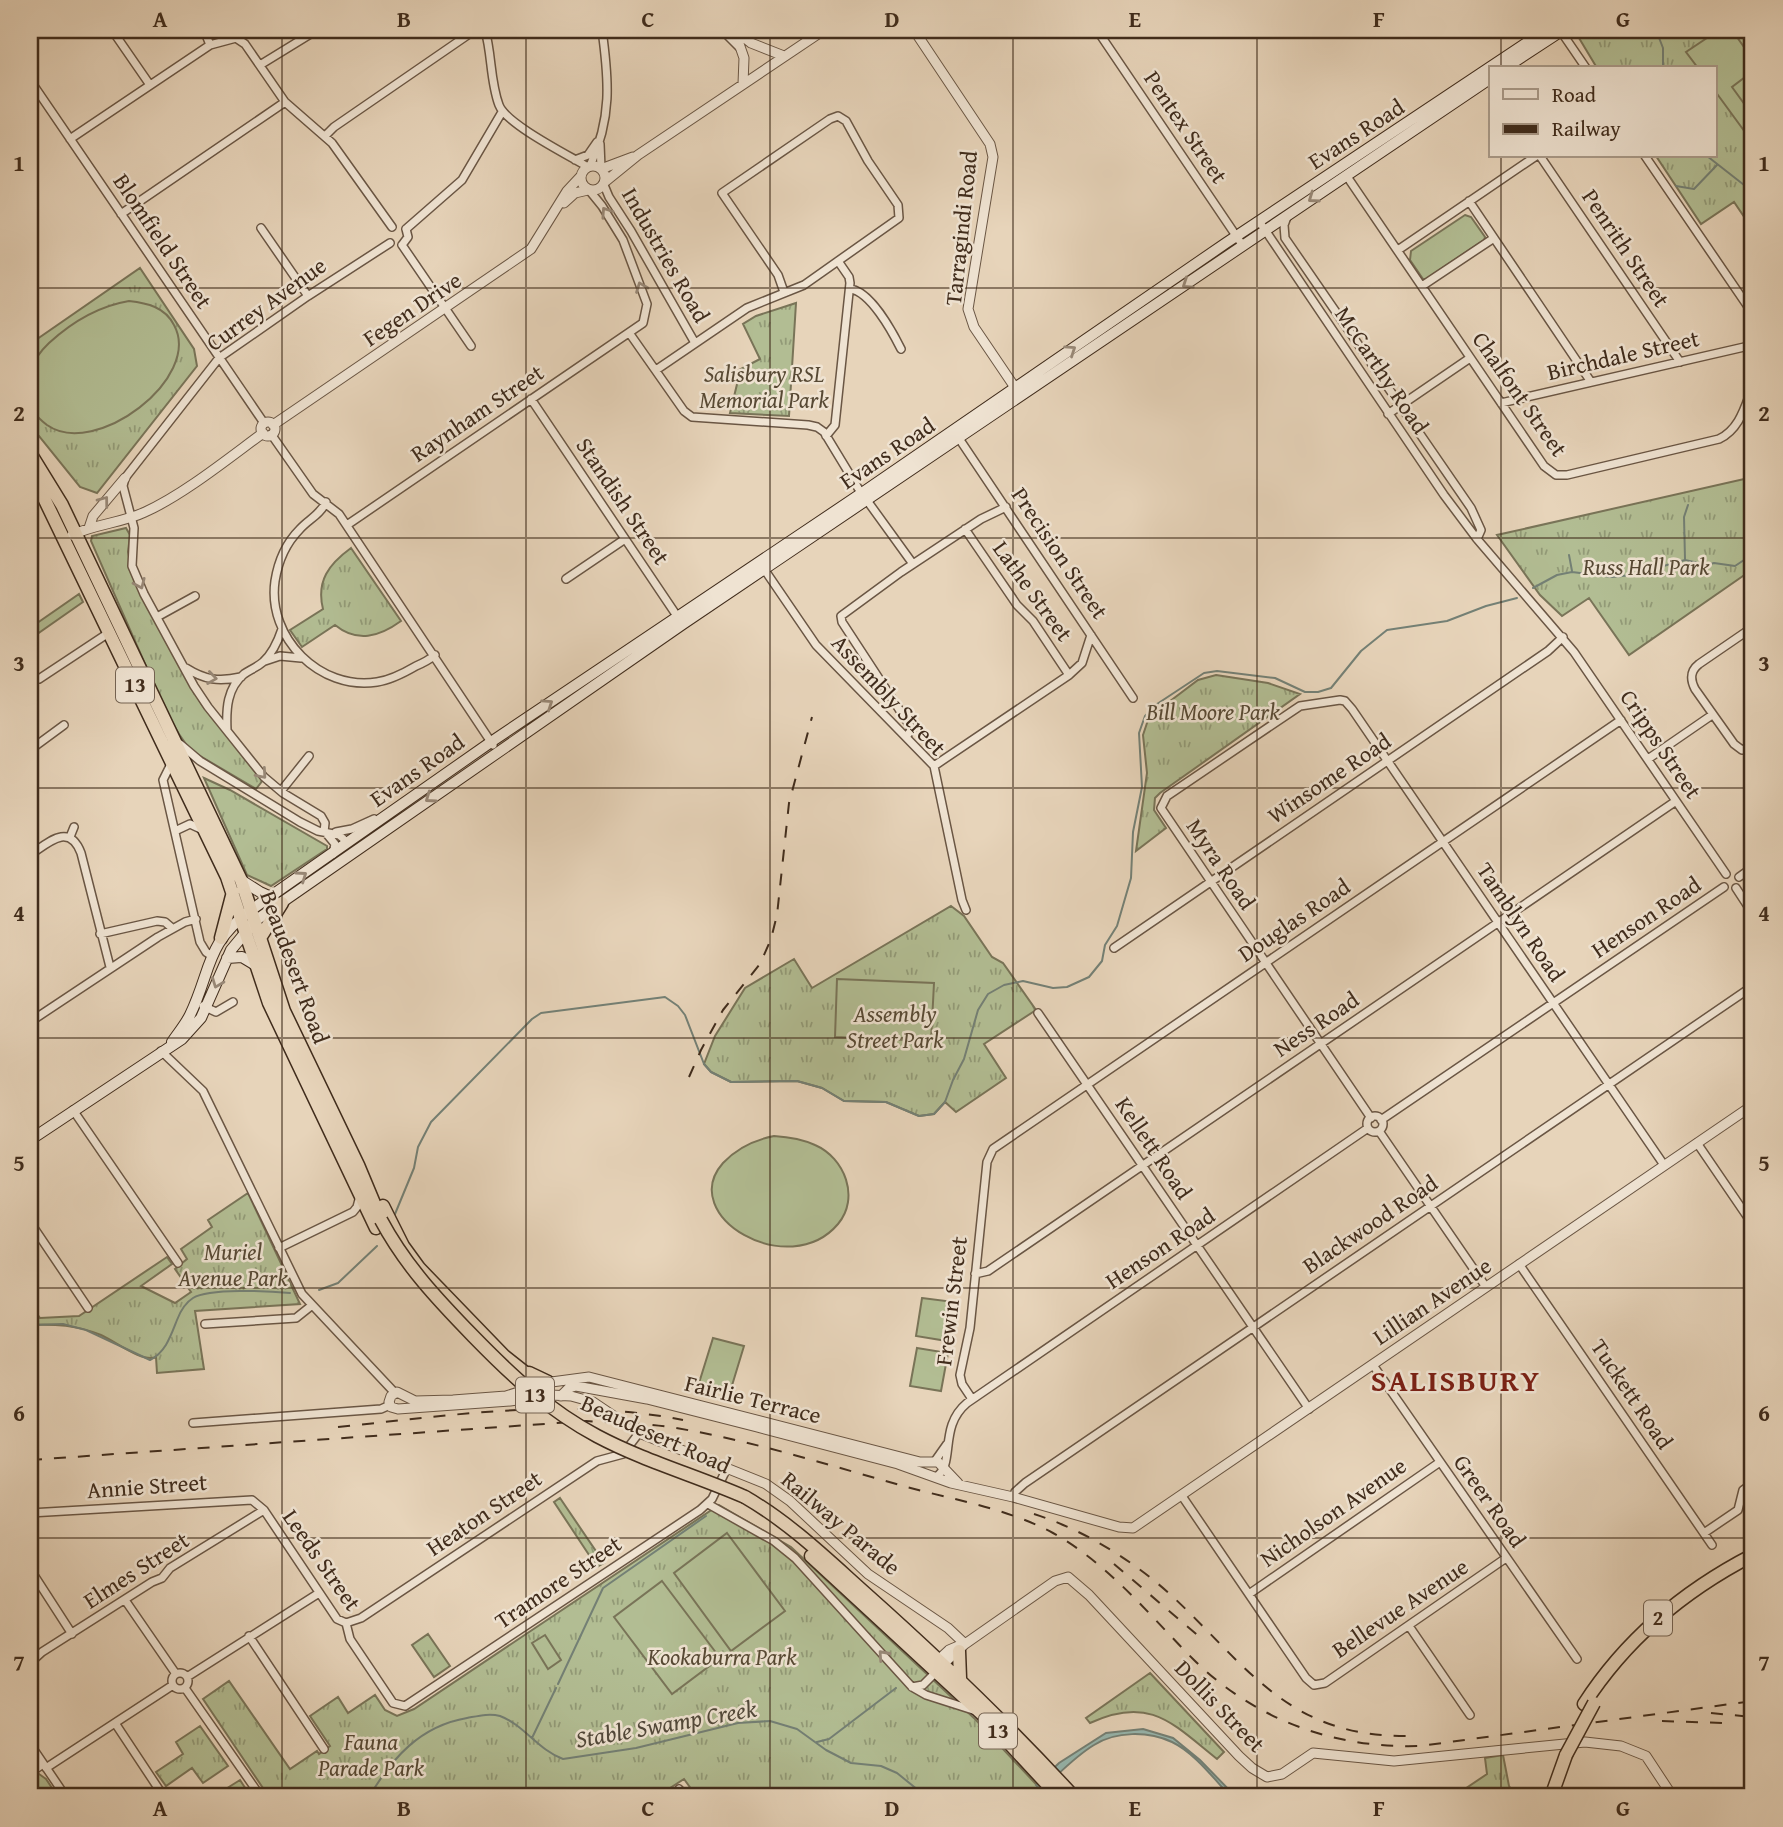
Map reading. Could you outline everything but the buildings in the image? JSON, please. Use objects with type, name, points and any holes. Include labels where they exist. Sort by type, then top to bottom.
[{"type":"highway","name":"Beaudesert Road","points":[[30,453],[69,537],[172,737],[241,880],[257,967],[276,1019],[361,1196],[402,1271],[498,1373],[544,1412],[595,1443],[743,1501],[788,1535],[938,1666],[981,1713],[1039,1767]]},
{"type":"highway","name":"Beaudesert Road","points":[[30,475],[47,491]]},
{"type":"highway","name":"Beaudesert Road","points":[[69,537],[110,632],[233,892],[260,938],[284,1011],[358,1165],[377,1223]]},
{"type":"highway","points":[[221,938],[233,892]]},
{"type":"highway","points":[[260,938],[276,900]]},
{"type":"highway","points":[[358,1165],[365,1168],[403,1246],[419,1268],[504,1356],[523,1370],[548,1382]]},
{"type":"highway","points":[[481,1332],[481,1338],[534,1390]]},
{"type":"highway","points":[[523,1370],[534,1390]]},
{"type":"highway","name":"2","points":[[1542,1797],[1589,1703],[1612,1664],[1660,1616],[1709,1580],[1753,1555]]},
{"type":"highway","name":"2","points":[[1589,1703],[1661,1626],[1702,1594],[1753,1563]]},
{"type":"highway","points":[[960,1678],[962,1647]]},
{"type":"highway","name":"Beaudesert Road","points":[[938,1666],[960,1678],[1060,1792],[1074,1797]]},
{"type":"highway","name":"2","points":[[1551,1797],[1562,1756]]},
{"type":"main road","name":"Evans Road","points":[[1492,66],[1546,30]]},
{"type":"main road","points":[[1508,66],[1561,30]]},
{"type":"main road","name":"Evans Road","points":[[1018,392],[1236,236],[1489,68]]},
{"type":"main road","name":"Evans Road","points":[[248,920],[1018,392],[1266,231],[1489,79]]},
{"type":"main road","name":"Evans Road","points":[[276,900],[332,855],[351,847],[394,809],[491,742],[681,621]]},
{"type":"main road","points":[[241,880],[276,900]]},
{"type":"main road","points":[[165,1049],[185,1024],[221,938],[248,920]]},
{"type":"main road","points":[[30,1140],[186,1035],[207,1008],[227,958],[248,920]]},
{"type":"main road","points":[[227,958],[242,957],[257,967]]},
{"type":"street","points":[[112,30],[150,85]]},
{"type":"street","points":[[204,30],[209,45]]},
{"type":"street","points":[[260,65],[317,30]]},
{"type":"street","points":[[325,136],[334,127],[475,30]]},
{"type":"street","points":[[485,30],[497,98],[502,112],[515,123],[589,167],[601,169],[638,155]]},
{"type":"street","points":[[603,30],[609,89],[600,138],[589,167],[581,176],[583,184],[589,190],[598,190],[638,155],[824,30]]},
{"type":"street","points":[[722,30],[742,53]]},
{"type":"street","points":[[734,30],[742,53],[743,85]]},
{"type":"street","points":[[734,30],[756,46],[784,56]]},
{"type":"street","name":"Tarragindi Road","points":[[914,30],[990,144],[993,157],[968,309],[974,327],[1018,392]]},
{"type":"street","name":"Pentex Street","points":[[1097,30],[1243,246]]},
{"type":"street","points":[[1561,30],[1585,66]]},
{"type":"street","points":[[70,139],[209,45],[230,38],[241,40],[285,102],[339,151],[393,227]]},
{"type":"street","points":[[742,53],[756,46]]},
{"type":"street","name":"Blomfield Street","points":[[30,80],[310,491],[335,509],[347,525],[498,751]]},
{"type":"street","points":[[121,214],[285,102]]},
{"type":"street","points":[[406,229],[462,180],[502,112]]},
{"type":"street","points":[[656,370],[747,308],[804,285],[896,221],[900,214],[898,205],[868,161],[846,121],[838,116],[722,193],[778,275],[784,292]]},
{"type":"street","points":[[575,160],[588,155],[600,138]]},
{"type":"street","points":[[600,138],[601,169],[606,175],[605,183]]},
{"type":"street","points":[[1398,250],[1535,158]]},
{"type":"street","name":"Penrith Street","points":[[1539,158],[1680,362]]},
{"type":"street","points":[[1646,158],[1753,314]]},
{"type":"street","name":"Chalfont Street","points":[[1346,175],[1551,473],[1562,476],[1719,439],[1738,424],[1753,386]]},
{"type":"street","name":"Fegen Drive","points":[[69,537],[89,528],[133,517],[164,502],[446,309],[531,249],[568,189],[581,176]]},
{"type":"street","name":"Industries Road","points":[[605,183],[608,197],[627,224],[695,344]]},
{"type":"street","name":"Industries Road","points":[[589,190],[621,236],[648,308],[641,325],[630,334]]},
{"type":"street","name":"Fegen Drive","points":[[557,209],[574,194],[589,190]]},
{"type":"street","points":[[1469,201],[1591,382]]},
{"type":"street","name":"McCarthy Road","points":[[1287,217],[1284,225],[1285,239],[1471,508],[1480,530],[1477,539]]},
{"type":"street","name":"McCarthy Road","points":[[1259,221],[1388,414],[1477,539],[1563,637]]},
{"type":"street","points":[[400,225],[406,229],[408,237],[402,245],[390,243],[388,233],[393,227],[400,225]]},
{"type":"street","points":[[261,228],[307,296]]},
{"type":"street","points":[[1422,286],[1494,238]]},
{"type":"street","name":"Currey Avenue","points":[[125,478],[219,358],[307,296],[390,243]]},
{"type":"street","points":[[402,245],[471,346]]},
{"type":"street","points":[[826,436],[835,425],[850,289],[849,277],[838,261]]},
{"type":"street","points":[[850,289],[861,292],[868,299],[901,349]]},
{"type":"street","points":[[630,334],[684,411],[692,417],[813,425],[821,429],[912,564]]},
{"type":"street","name":"Raynham Street","points":[[347,525],[630,334]]},
{"type":"street","name":"Birchdale Street","points":[[1501,404],[1753,345]]},
{"type":"street","points":[[1388,414],[1470,358]]},
{"type":"street","name":"Standish Street","points":[[531,399],[681,621]]},
{"type":"street","name":"Precision Street","points":[[956,434],[1133,698]]},
{"type":"street","points":[[125,478],[125,495],[133,517]]},
{"type":"street","points":[[89,528],[93,516],[125,478]]},
{"type":"street","points":[[30,502],[47,491]]},
{"type":"street","points":[[326,502],[320,513],[299,530],[280,559],[275,580],[274,600],[282,629],[302,658],[328,675],[347,681],[368,683],[396,677],[435,656]]},
{"type":"street","points":[[906,737],[912,729],[911,726],[841,619],[844,612],[965,529],[1006,507]]},
{"type":"street","name":"Beaudesert Road","points":[[133,517],[132,566],[203,701],[264,777],[321,816],[328,833]]},
{"type":"street","name":"Lathe Street","points":[[965,529],[1069,675]]},
{"type":"street","points":[[566,579],[625,539]]},
{"type":"street","name":"Assembly Street","points":[[762,566],[816,645],[934,766],[962,900],[967,910]]},
{"type":"street","points":[[157,617],[195,596]]},
{"type":"street","points":[[1753,627],[1699,664],[1692,674],[1695,689],[1734,744],[1742,750],[1753,745]]},
{"type":"street","points":[[227,730],[227,703],[242,677],[264,661],[282,629]]},
{"type":"street","points":[[39,679],[110,632]]},
{"type":"street","points":[[934,766],[1069,675],[1082,663],[1091,635]]},
{"type":"street","name":"Cripps Street","points":[[1563,637],[1726,874]]},
{"type":"street","name":"Winsome Road","points":[[1114,948],[1548,651],[1563,637]]},
{"type":"street","points":[[264,661],[280,656],[302,658]]},
{"type":"street","points":[[185,668],[214,680],[242,677]]},
{"type":"street","name":"Tamblyn Road","points":[[1162,804],[1167,796],[1294,710],[1307,705],[1345,701],[1664,1165]]},
{"type":"street","points":[[1648,759],[1712,715]]},
{"type":"street","name":"Douglas Road","points":[[990,1153],[1621,720]]},
{"type":"street","points":[[30,750],[64,725]]},
{"type":"street","name":"Beaudesert Road","points":[[172,737],[195,758],[311,828],[341,836],[351,847]]},
{"type":"street","points":[[281,791],[309,756]]},
{"type":"street","points":[[172,762],[163,777],[203,947],[212,956]]},
{"type":"street","name":"Ness Road","points":[[975,1274],[988,1271],[1676,801]]},
{"type":"street","name":"Myra Road","points":[[1162,804],[1163,813],[1371,1118]]},
{"type":"street","points":[[332,855],[335,844],[328,833],[356,828],[394,809]]},
{"type":"street","points":[[175,831],[190,824],[205,831]]},
{"type":"street","points":[[70,838],[74,827]]},
{"type":"street","points":[[30,855],[53,839],[65,836],[76,842],[110,967]]},
{"type":"street","points":[[1739,877],[1753,867]]},
{"type":"street","points":[[1733,873],[1739,877],[1736,888],[1731,890],[1724,887],[1723,879],[1726,874],[1733,873]]},
{"type":"street","name":"Henson Road","points":[[1381,1120],[1724,887]]},
{"type":"street","points":[[1736,888],[1753,914]]},
{"type":"street","points":[[30,1022],[172,928],[196,919]]},
{"type":"street","points":[[100,934],[157,921],[165,922],[172,928]]},
{"type":"street","name":"Blackwood Road","points":[[1013,1497],[1025,1483],[1753,986]]},
{"type":"street","points":[[195,1003],[219,1012],[233,1002]]},
{"type":"street","name":"Kellett Road","points":[[1038,1013],[1309,1409]]},
{"type":"street","points":[[165,1049],[203,1091],[302,1294],[395,1393],[402,1394],[404,1402],[396,1409],[390,1405]]},
{"type":"street","name":"Lillian Avenue","points":[[1133,1528],[1753,1105]]},
{"type":"street","points":[[73,1111],[178,1263]]},
{"type":"street","points":[[1377,1117],[1381,1120],[1379,1131],[1373,1132],[1368,1128],[1367,1123],[1371,1118],[1377,1117]]},
{"type":"street","name":"Henson Road","points":[[972,1399],[1368,1128]]},
{"type":"street","points":[[1379,1131],[1486,1287]]},
{"type":"street","points":[[1697,1143],[1753,1224]]},
{"type":"street","name":"Frewin Street","points":[[972,1399],[962,1384],[960,1375],[970,1328],[986,1162],[990,1153]]},
{"type":"street","points":[[279,1248],[353,1212],[361,1196]]},
{"type":"street","points":[[353,1212],[377,1223]]},
{"type":"street","points":[[30,1222],[88,1308]]},
{"type":"street","name":"Tuckett Road","points":[[1519,1264],[1712,1545]]},
{"type":"street","points":[[205,1324],[296,1318],[311,1306]]},
{"type":"street","name":"Greer Road","points":[[1373,1365],[1577,1659]]},
{"type":"street","name":"Fairlie Terrace","points":[[580,1382],[589,1377],[920,1462],[935,1461],[958,1483]]},
{"type":"street","name":"Fairlie Terrace","points":[[534,1390],[548,1382],[580,1382],[898,1464],[1119,1527],[1133,1528]]},
{"type":"street","points":[[561,1396],[580,1382]]},
{"type":"street","name":"Beaudesert Road","points":[[580,1382],[593,1402]]},
{"type":"street","name":"Railway Parade","points":[[404,1402],[451,1406],[534,1390],[593,1402],[639,1433],[753,1478],[777,1492],[868,1574],[948,1628],[962,1647]]},
{"type":"street","points":[[390,1405],[390,1398],[395,1393]]},
{"type":"street","points":[[936,1477],[944,1467],[950,1427],[956,1414],[972,1399]]},
{"type":"street","points":[[193,1423],[381,1409],[390,1405]]},
{"type":"street","name":"Heaton Street","points":[[346,1623],[362,1618],[597,1461],[623,1454],[639,1433]]},
{"type":"street","points":[[935,1461],[947,1443]]},
{"type":"street","name":"Nicholson Avenue","points":[[1249,1594],[1440,1462]]},
{"type":"street","name":"Tramore Street","points":[[393,1703],[399,1706],[411,1703],[708,1504],[727,1468]]},
{"type":"street","points":[[1704,1533],[1738,1510],[1741,1493],[1753,1483]]},
{"type":"street","points":[[1182,1496],[1249,1594]]},
{"type":"street","name":"Annie Street","points":[[30,1513],[244,1499],[253,1500],[264,1510]]},
{"type":"street","name":"Beaudesert Road","points":[[708,1504],[767,1537],[795,1558],[912,1686],[926,1695],[981,1713]]},
{"type":"street","name":"Leeds Street","points":[[264,1510],[337,1619],[346,1623],[350,1639],[393,1703]]},
{"type":"street","name":"Elmes Street","points":[[30,1663],[42,1651],[162,1578],[170,1568],[264,1510]]},
{"type":"street","name":"Bellevue Avenue","points":[[1249,1594],[1306,1678],[1314,1685],[1325,1683],[1506,1558]]},
{"type":"street","points":[[30,1569],[72,1634]]},
{"type":"street","name":"Dollis Street","points":[[962,1647],[1055,1581],[1068,1577],[1089,1595],[1239,1756],[1267,1777],[1282,1774],[1313,1753],[1394,1761],[1586,1742],[1621,1746],[1646,1756],[1673,1797]]},
{"type":"street","points":[[187,1677],[319,1593]]},
{"type":"street","points":[[124,1600],[176,1674]]},
{"type":"street","points":[[1409,1626],[1470,1714]]},
{"type":"street","points":[[249,1636],[324,1749]]},
{"type":"street","points":[[912,1686],[923,1685],[938,1666],[962,1647]]},
{"type":"street","points":[[176,1674],[181,1673],[187,1677],[188,1684],[185,1688]]},
{"type":"street","points":[[173,1685],[172,1680],[176,1674]]},
{"type":"street","points":[[173,1685],[180,1689],[185,1688]]},
{"type":"street","points":[[30,1773],[173,1685]]},
{"type":"street","points":[[185,1688],[261,1797]]},
{"type":"street","points":[[115,1723],[164,1797]]},
{"type":"street","points":[[30,1744],[66,1797]]},
{"type":"street","points":[[679,1789],[685,1797]]},
{"type":"green space","points":[[1580,30],[1753,30],[1753,230],[1734,202],[1701,224],[1657,158],[1716,158],[1716,66],[1596,66],[1576,33]]},
{"type":"green space","points":[[1719,30],[1732,30],[1753,60],[1753,71],[1732,87],[1753,116],[1753,143],[1716,92],[1716,66],[1696,66],[1686,52]]},
{"type":"green space","points":[[1465,215],[1471,217],[1485,237],[1484,240],[1423,279],[1410,260],[1411,251]]},
{"type":"green space","points":[[140,268],[194,349],[197,366],[97,493],[80,487],[30,425],[30,344]]},
{"type":"green space","points":[[129,301],[161,310],[174,325],[179,346],[173,368],[159,389],[139,408],[116,422],[91,431],[67,433],[47,425],[30,404],[31,376],[38,356],[67,328],[97,311]]},
{"type":"green space","name":"Salisbury RSL Memorial Park","points":[[796,303],[789,416],[730,413],[739,376],[737,371],[760,359],[743,324],[756,316]]},
{"type":"green space","name":"Russ Hall Park","points":[[1753,477],[1753,569],[1629,655],[1589,598],[1562,616],[1540,595],[1497,535]]},
{"type":"green space","points":[[126,528],[130,535],[128,552],[134,580],[202,705],[263,780],[256,789],[190,750],[167,714],[91,541],[92,536]]},
{"type":"green space","points":[[351,548],[401,621],[368,636],[343,631],[335,625],[302,647],[290,630],[323,609],[321,590],[326,574],[336,560]]},
{"type":"green space","points":[[79,594],[83,602],[30,639],[30,628]]},
{"type":"green space","name":"Bill Moore Park","points":[[1216,675],[1268,683],[1300,694],[1160,793],[1155,798],[1154,810],[1166,828],[1136,851],[1147,773],[1143,735],[1149,717],[1198,680]]},
{"type":"green space","points":[[204,778],[230,790],[327,846],[327,849],[271,886],[247,875]]},
{"type":"green space","name":"Assembly Street Park","points":[[951,906],[964,916],[992,957],[1003,963],[1036,1010],[984,1044],[1006,1078],[956,1112],[945,1102],[934,1114],[919,1116],[886,1102],[844,1101],[822,1088],[797,1081],[731,1082],[711,1072],[704,1064],[715,1036],[745,988],[794,959],[812,988]]},
{"type":"green space","points":[[837,979],[934,983],[931,1041],[835,1037]]},
{"type":"green space","points":[[774,1136],[805,1141],[826,1151],[841,1169],[846,1180],[848,1203],[845,1214],[838,1224],[817,1240],[793,1246],[768,1244],[744,1235],[726,1221],[714,1203],[712,1183],[723,1163],[746,1145]]},
{"type":"green space","name":"Muriel Avenue Park","points":[[248,1193],[300,1304],[195,1311],[204,1369],[157,1373],[156,1357],[143,1357],[101,1335],[66,1326],[30,1325],[30,1304],[40,1318],[79,1316],[167,1257],[172,1264],[141,1286],[175,1303],[191,1292],[175,1269],[187,1259],[181,1249],[212,1227],[208,1220]]},
{"type":"green space","points":[[922,1298],[954,1302],[947,1341],[916,1336]]},
{"type":"green space","points":[[713,1338],[744,1346],[730,1392],[699,1383]]},
{"type":"green space","points":[[917,1348],[948,1353],[941,1391],[910,1386]]},
{"type":"green space","points":[[560,1498],[604,1563],[597,1567],[554,1502]]},
{"type":"green space","name":"Kookaburra Park","points":[[719,1505],[791,1547],[975,1719],[1048,1797],[697,1797],[684,1779],[667,1790],[671,1797],[269,1797],[203,1699],[229,1681],[290,1769],[317,1751],[319,1754],[330,1746],[310,1716],[338,1697],[348,1713],[375,1695],[385,1710],[397,1716],[414,1709]]},
{"type":"green space","points":[[727,1533],[785,1611],[731,1651],[674,1573]]},
{"type":"green space","points":[[662,1581],[720,1658],[672,1694],[614,1617]]},
{"type":"green space","points":[[428,1634],[450,1666],[434,1677],[412,1645]]},
{"type":"green space","points":[[545,1635],[561,1660],[548,1669],[532,1643]]},
{"type":"green space","points":[[1150,1673],[1224,1752],[1217,1759],[1160,1717],[1129,1712],[1090,1723],[1086,1718]]},
{"type":"green space","points":[[200,1726],[228,1766],[203,1783],[192,1768],[166,1786],[156,1772],[183,1754],[176,1742]]},
{"type":"green space","points":[[1503,1755],[1509,1786],[1514,1794],[1510,1797],[1453,1797],[1487,1774],[1485,1758]]},
{"type":"green space","points":[[39,1774],[46,1779],[58,1797],[30,1797],[30,1778]]},
{"type":"green space","points":[[240,1780],[251,1797],[213,1797]]},
{"type":"water","points":[[1143,1729],[1173,1738],[1200,1760],[1236,1797],[1231,1797],[1189,1753],[1163,1738],[1143,1734],[1122,1735],[1103,1740],[1080,1755],[1041,1790],[1036,1785],[1059,1763],[1106,1733]]},
{"type":"waterway","points":[[1656,30],[1663,48],[1663,66]]},
{"type":"waterway","points":[[1710,158],[1753,192]]},
{"type":"waterway","points":[[1676,186],[1694,189],[1717,165]]},
{"type":"waterway","points":[[1685,559],[1684,517],[1688,505]]},
{"type":"waterway","points":[[1533,588],[1557,575],[1572,572],[1612,577],[1643,574],[1685,560],[1707,565],[1714,563],[1735,566],[1753,554]]},
{"type":"waterway","points":[[1569,555],[1572,571]]},
{"type":"waterway","points":[[395,1214],[414,1168],[418,1147],[431,1122],[541,1013],[665,997],[685,1015],[704,1064],[711,1072],[731,1082],[797,1081],[822,1088],[844,1101],[886,1102],[919,1116],[934,1114],[945,1102],[964,1059],[978,1010],[988,994],[1004,985],[1023,981],[1053,988],[1067,987],[1089,977],[1102,961],[1105,945],[1117,926],[1131,878],[1133,832],[1142,787],[1139,733],[1145,716],[1157,704],[1204,673],[1217,671],[1275,678],[1305,692],[1318,692],[1331,688],[1361,651],[1387,630],[1447,621],[1517,598]]},
{"type":"waterway","points":[[319,1290],[338,1283],[377,1246]]},
{"type":"waterway","points":[[30,1325],[63,1324],[86,1330],[150,1360],[164,1348],[181,1311],[193,1298],[225,1291],[290,1293]]},
{"type":"waterway","points":[[558,1684],[603,1588],[706,1516]]},
{"type":"waterway","points":[[532,1738],[556,1688]]},
{"type":"waterway","points":[[817,1742],[829,1739],[896,1688]]},
{"type":"waterway","name":"Stable Swamp Creek","points":[[369,1797],[387,1769],[421,1736],[450,1722],[488,1715],[509,1720],[546,1750],[563,1759],[636,1748],[738,1723],[770,1721],[797,1729],[826,1750],[851,1763],[881,1766],[897,1773],[918,1790],[967,1796],[996,1789],[1011,1792],[1037,1789]]},
{"type":"waterway","name":"Stable Swamp Creek","points":[[918,1790],[925,1797]]},
{"type":"railway","points":[[689,1077],[723,1010],[760,964],[771,939],[777,915],[789,803],[812,717]]},
{"type":"railway","points":[[338,1427],[468,1413],[553,1409],[639,1413],[683,1420]]},
{"type":"railway","points":[[30,1460],[586,1421],[665,1426],[792,1454],[981,1506],[1036,1525],[1074,1546],[1111,1575],[1218,1681],[1270,1714],[1298,1727],[1328,1736],[1389,1746],[1420,1746],[1753,1701]]},
{"type":"railway","points":[[1034,1514],[1089,1537],[1140,1570],[1171,1595],[1274,1694],[1302,1712],[1333,1725],[1368,1734],[1410,1736]]},
{"type":"railway","points":[[1114,1564],[1202,1639]]},
{"type":"railway","points":[[1711,1713],[1753,1717]]},
{"type":"railway","points":[[1662,1721],[1725,1723]]},
{"type":"district","name":"SALISBURY","points":[[1456,1381]]},
{"type":"park label","name":"Fauna Parade Park","points":[[371,1755]]}]
